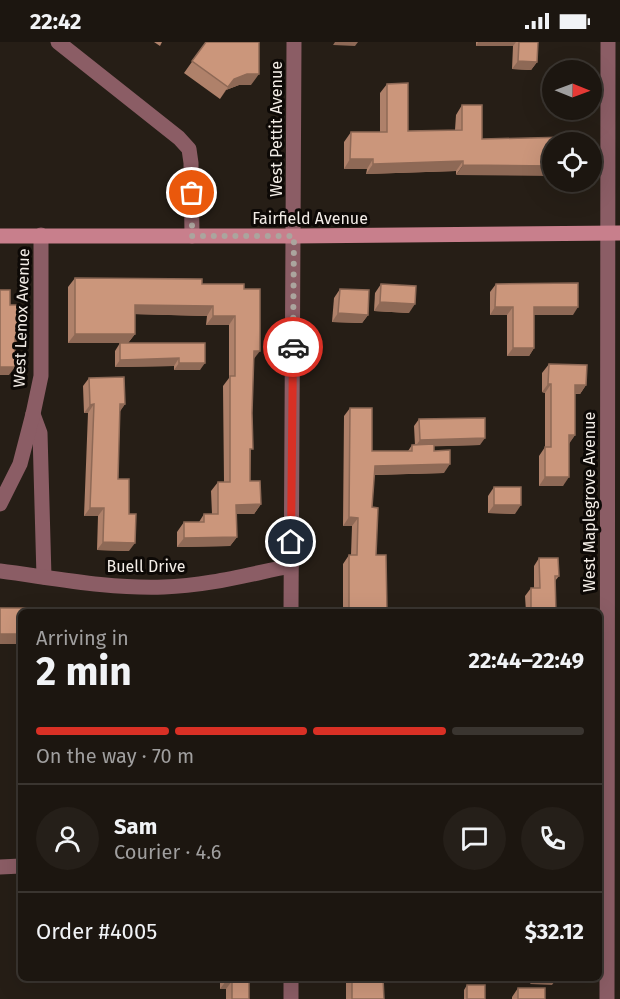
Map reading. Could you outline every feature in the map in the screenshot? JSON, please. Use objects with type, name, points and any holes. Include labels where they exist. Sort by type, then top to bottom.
[{"type":"main road","name":"Fairfield Avenue","points":[[0,236],[614,233]]},
{"type":"street","points":[[57,42],[179,138],[189,149],[192,236]]},
{"type":"street","name":"West Pettit Avenue","points":[[291,609],[294,42]]},
{"type":"street","name":"West Maplegrove Avenue","points":[[607,999],[614,233],[608,42]]},
{"type":"street","name":"West Lenox Avenue","points":[[0,504],[20,464],[41,376],[41,235]]},
{"type":"street","points":[[33,414],[40,433],[44,577]]},
{"type":"street","name":"Buell Drive","points":[[0,571],[108,585],[164,587],[226,579],[291,566]]},
{"type":"street","points":[[0,867],[18,866]]},
{"type":"street","points":[[291,981],[291,999]]},
{"type":"building","points":[[206,42],[259,42],[259,74],[247,74],[234,79],[228,87],[192,61]]},
{"type":"building","points":[[519,42],[538,42],[537,62],[518,61]]},
{"type":"building","points":[[408,83],[408,131],[462,130],[462,105],[482,105],[482,139],[542,138],[542,166],[463,165],[463,161],[373,164],[373,159],[350,159],[351,132],[387,132],[387,84]]},
{"type":"building","points":[[75,278],[202,279],[202,284],[244,284],[244,289],[260,289],[260,351],[254,351],[253,449],[250,449],[250,481],[260,481],[261,504],[236,505],[237,537],[184,538],[184,522],[204,522],[204,514],[218,514],[218,482],[230,482],[230,376],[235,376],[235,316],[213,316],[213,306],[135,305],[135,334],[75,334]]},
{"type":"building","points":[[578,283],[578,307],[534,307],[534,348],[513,348],[513,307],[495,307],[496,284]]},
{"type":"building","points":[[381,284],[416,286],[415,304],[380,302]]},
{"type":"building","points":[[340,289],[369,290],[368,315],[338,313]]},
{"type":"building","points":[[0,290],[10,290],[10,305],[20,305],[20,337],[15,337],[15,367],[0,367]]},
{"type":"building","points":[[120,343],[205,343],[205,363],[179,363],[179,358],[120,360]]},
{"type":"building","points":[[549,364],[587,365],[586,385],[575,385],[575,435],[569,435],[569,477],[545,477],[545,447],[551,447]]},
{"type":"building","points":[[124,377],[125,404],[120,404],[118,479],[129,479],[129,514],[136,514],[135,543],[103,542],[104,508],[90,508],[94,404],[90,405],[89,378]]},
{"type":"building","points":[[350,408],[372,408],[372,451],[412,451],[412,445],[434,444],[434,451],[450,450],[450,464],[375,466],[372,507],[378,508],[376,555],[386,555],[387,609],[349,609],[349,555],[357,555],[358,518],[349,517]]},
{"type":"building","points":[[485,418],[485,438],[420,440],[419,419]]},
{"type":"building","points":[[494,487],[521,487],[521,505],[494,505]]},
{"type":"building","points":[[539,558],[558,558],[559,576],[555,576],[556,609],[531,609],[531,588],[540,588]]},
{"type":"building","points":[[0,608],[27,608],[18,609],[18,634],[0,634]]},
{"type":"building","points":[[232,981],[249,981],[249,999],[232,999]]},
{"type":"building","points":[[352,981],[383,981],[384,999],[352,999]]},
{"type":"building","points":[[467,985],[485,985],[485,999],[467,999]]},
{"type":"building","points":[[518,988],[545,988],[545,999],[518,999]]},
{"type":"way so far","points":[[192,193],[192,236],[294,236],[293,347]]},
{"type":"route","points":[[291,542],[293,347]]}]
